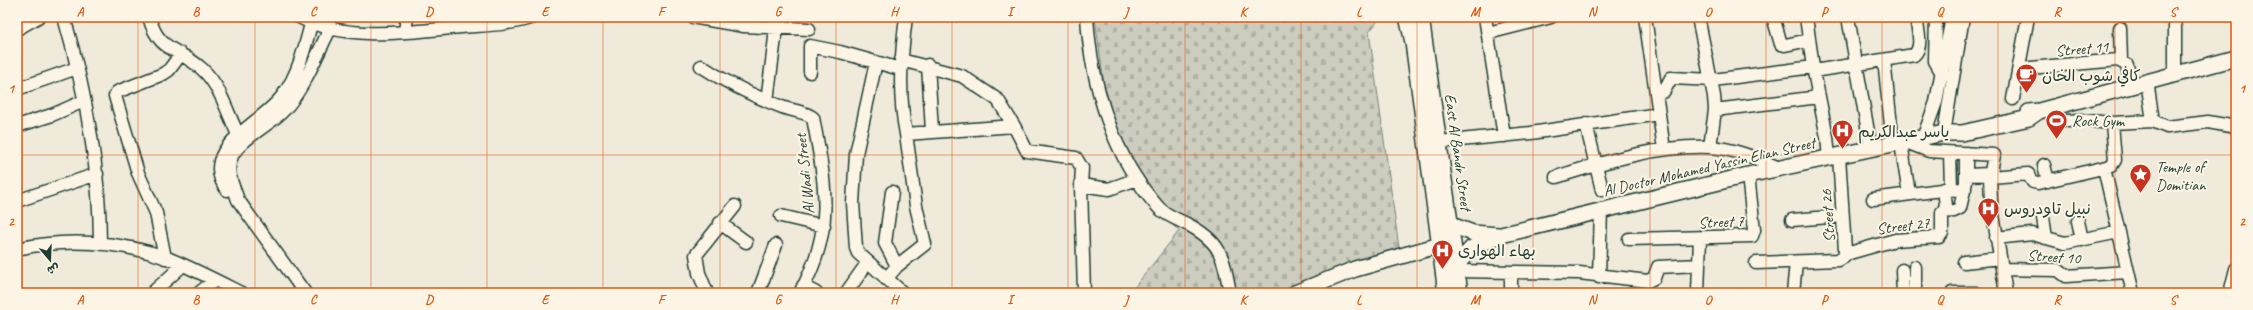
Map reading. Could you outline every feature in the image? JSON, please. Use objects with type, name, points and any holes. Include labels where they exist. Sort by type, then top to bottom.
[{"type":"main road","name":"East Al Bandr Street","points":[[1408,17],[1413,42],[1446,293]]},
{"type":"main road","name":"East Al Bandr Street","points":[[1421,17],[1440,142],[1460,293]]},
{"type":"main road","name":"Al Doctor Mohamed Yassin Elian Street","points":[[1457,268],[1472,248],[1501,235],[1601,209],[1748,175],[1947,133],[1953,128],[1963,125],[2039,111],[2175,73],[2236,58]]},
{"type":"main road","name":"Al Doctor Mohamed Yassin Elian Street","points":[[1451,225],[1473,233],[1501,235]]},
{"type":"main road","points":[[1295,293],[1351,270],[1440,245]]},
{"type":"street","points":[[17,29],[38,17]]},
{"type":"street","points":[[64,17],[77,68],[97,174],[100,208],[100,243]]},
{"type":"street","points":[[149,17],[159,41],[202,68],[213,81],[240,140]]},
{"type":"street","points":[[299,17],[311,24],[374,33],[405,32],[481,21],[506,24],[533,17]]},
{"type":"street","points":[[405,32],[407,17]]},
{"type":"street","points":[[692,17],[744,26],[775,23],[810,23],[810,72]]},
{"type":"street","points":[[886,279],[897,266],[923,248],[926,241],[916,206],[901,96],[901,65],[906,17]]},
{"type":"street","points":[[1087,17],[1091,47],[1104,112],[1119,149],[1137,179],[1163,212],[1210,238],[1218,248],[1223,261],[1230,293]]},
{"type":"street","points":[[1485,17],[1504,136]]},
{"type":"street","points":[[1488,33],[1551,17]]},
{"type":"street","points":[[1645,17],[1664,149]]},
{"type":"street","points":[[1698,17],[1713,80],[1715,110],[1710,147]]},
{"type":"street","points":[[1773,17],[1781,44],[1785,45],[1809,40]]},
{"type":"street","name":"Street 26","points":[[1756,263],[1838,260],[1846,254],[1834,157],[1827,137],[1820,97],[1813,69],[1806,17]]},
{"type":"street","points":[[1848,17],[1871,149]]},
{"type":"street","points":[[1657,94],[1664,91],[1671,78],[1713,80],[1856,64],[1910,56],[1916,52],[1919,43],[1916,17]]},
{"type":"street","points":[[1936,17],[1935,61],[1951,87]]},
{"type":"street","points":[[1923,138],[1932,115],[1942,74],[1952,17]]},
{"type":"street","points":[[1947,133],[1951,87],[1963,17]]},
{"type":"street","points":[[2013,99],[2028,17]]},
{"type":"street","points":[[701,66],[721,79],[767,101],[775,23]]},
{"type":"street","points":[[240,140],[285,93],[305,48],[311,24]]},
{"type":"street","points":[[2175,26],[2175,73]]},
{"type":"street","points":[[305,293],[238,200],[225,187],[220,171],[224,151],[273,121],[290,103],[331,27]]},
{"type":"street","points":[[2120,28],[2121,61]]},
{"type":"street","points":[[810,46],[840,52],[876,62],[901,65],[928,65],[962,76],[998,100],[1028,151],[1076,158],[1082,168],[1081,185],[1084,293]]},
{"type":"street","points":[[165,258],[156,213],[138,173],[115,96],[117,92],[167,72],[181,54]]},
{"type":"street","points":[[1884,60],[1909,194]]},
{"type":"street","name":"Street 11","points":[[2019,69],[2121,61],[2127,65],[2131,85]]},
{"type":"street","points":[[876,62],[862,122],[854,177],[856,248],[858,253],[903,293]]},
{"type":"street","points":[[928,65],[932,131]]},
{"type":"street","points":[[17,90],[77,68]]},
{"type":"street","points":[[2147,81],[2153,121]]},
{"type":"street","points":[[1715,110],[1820,97]]},
{"type":"street","name":"Al Wadi Street","points":[[767,101],[796,112],[808,114],[813,118],[822,164],[825,200],[824,226],[818,255],[802,290]]},
{"type":"street","points":[[17,126],[84,102]]},
{"type":"street","points":[[1440,142],[1504,136],[1659,114]]},
{"type":"street","points":[[2068,121],[2080,120],[2112,123],[2153,121],[2167,127],[2208,122],[2236,127]]},
{"type":"street","points":[[1966,175],[1990,176],[2028,174],[2036,183],[2111,166],[2115,160],[2112,123]]},
{"type":"street","points":[[1586,124],[1602,190]]},
{"type":"street","points":[[906,134],[1014,126]]},
{"type":"street","points":[[1900,143],[1929,151],[1988,154],[1994,157],[1990,176],[1991,208],[2006,293]]},
{"type":"street","points":[[1556,177],[1596,165],[1664,149],[1710,147],[1756,158],[1779,168]]},
{"type":"street","name":"Street 27","points":[[1846,254],[1895,240],[1939,237],[1942,233],[1942,212],[1946,205],[1950,153]]},
{"type":"street","points":[[1942,212],[1954,211],[1960,208],[1965,189],[1966,153]]},
{"type":"street","points":[[2044,165],[2048,181]]},
{"type":"street","points":[[2104,168],[2133,293]]},
{"type":"street","points":[[17,200],[97,174]]},
{"type":"street","name":"Street 7","points":[[1629,239],[1748,238],[1754,233],[1748,175]]},
{"type":"street","points":[[1081,185],[1109,188],[1137,179]]},
{"type":"street","points":[[1873,199],[1948,189],[1965,189]]},
{"type":"street","points":[[892,192],[885,243],[897,266]]},
{"type":"street","points":[[707,293],[699,273],[696,255],[735,206]]},
{"type":"street","points":[[1599,276],[1601,209]]},
{"type":"street","points":[[781,216],[824,226]]},
{"type":"street","points":[[1792,220],[1842,216]]},
{"type":"street","points":[[2043,217],[2046,238]]},
{"type":"street","points":[[2078,221],[2082,240]]},
{"type":"street","points":[[720,223],[746,242]]},
{"type":"street","points":[[1996,238],[2027,234],[2065,242],[2119,232]]},
{"type":"street","points":[[1698,293],[1700,238]]},
{"type":"street","points":[[17,249],[64,242],[100,243],[165,258],[241,293]]},
{"type":"street","points":[[758,293],[776,246]]},
{"type":"street","points":[[846,293],[868,262]]},
{"type":"street","points":[[1792,293],[1796,262]]},
{"type":"street","name":"Street 10","points":[[1964,262],[2058,270],[2066,276],[2128,272]]},
{"type":"street","points":[[152,293],[183,265]]},
{"type":"street","points":[[1457,268],[1511,272],[1579,273],[1650,280],[1654,278],[1658,267],[1699,265]]},
{"type":"street","points":[[1915,267],[1915,293]]},
{"type":"street","points":[[2230,293],[2236,269]]},
{"type":"street","points":[[1902,270],[1903,293]]},
{"type":"street","points":[[1511,272],[1511,293]]},
{"type":"street","points":[[199,293],[215,280]]},
{"type":"street","points":[[802,290],[816,293]]},
{"type":"street","points":[[1952,293],[1976,293]]},
{"type":"green space","points":[[1095,17],[1381,17],[1369,32],[1399,248],[1310,281],[1285,293],[1130,293],[1179,231],[1162,215],[1113,135],[1104,85]]},
{"type":"place","name":"كافي شوب الخان","points":[[2027,94]]},
{"type":"place","name":"Rock Gym","points":[[2057,140]]},
{"type":"place","name":"ياسر عبدالكريم","points":[[1843,150]]},
{"type":"place","name":"Temple of Domitian","points":[[2141,194]]},
{"type":"place","name":"نبيل تاودروس","points":[[1988,228]]},
{"type":"place","name":"بهاء الهوارى","points":[[1443,270]]}]
